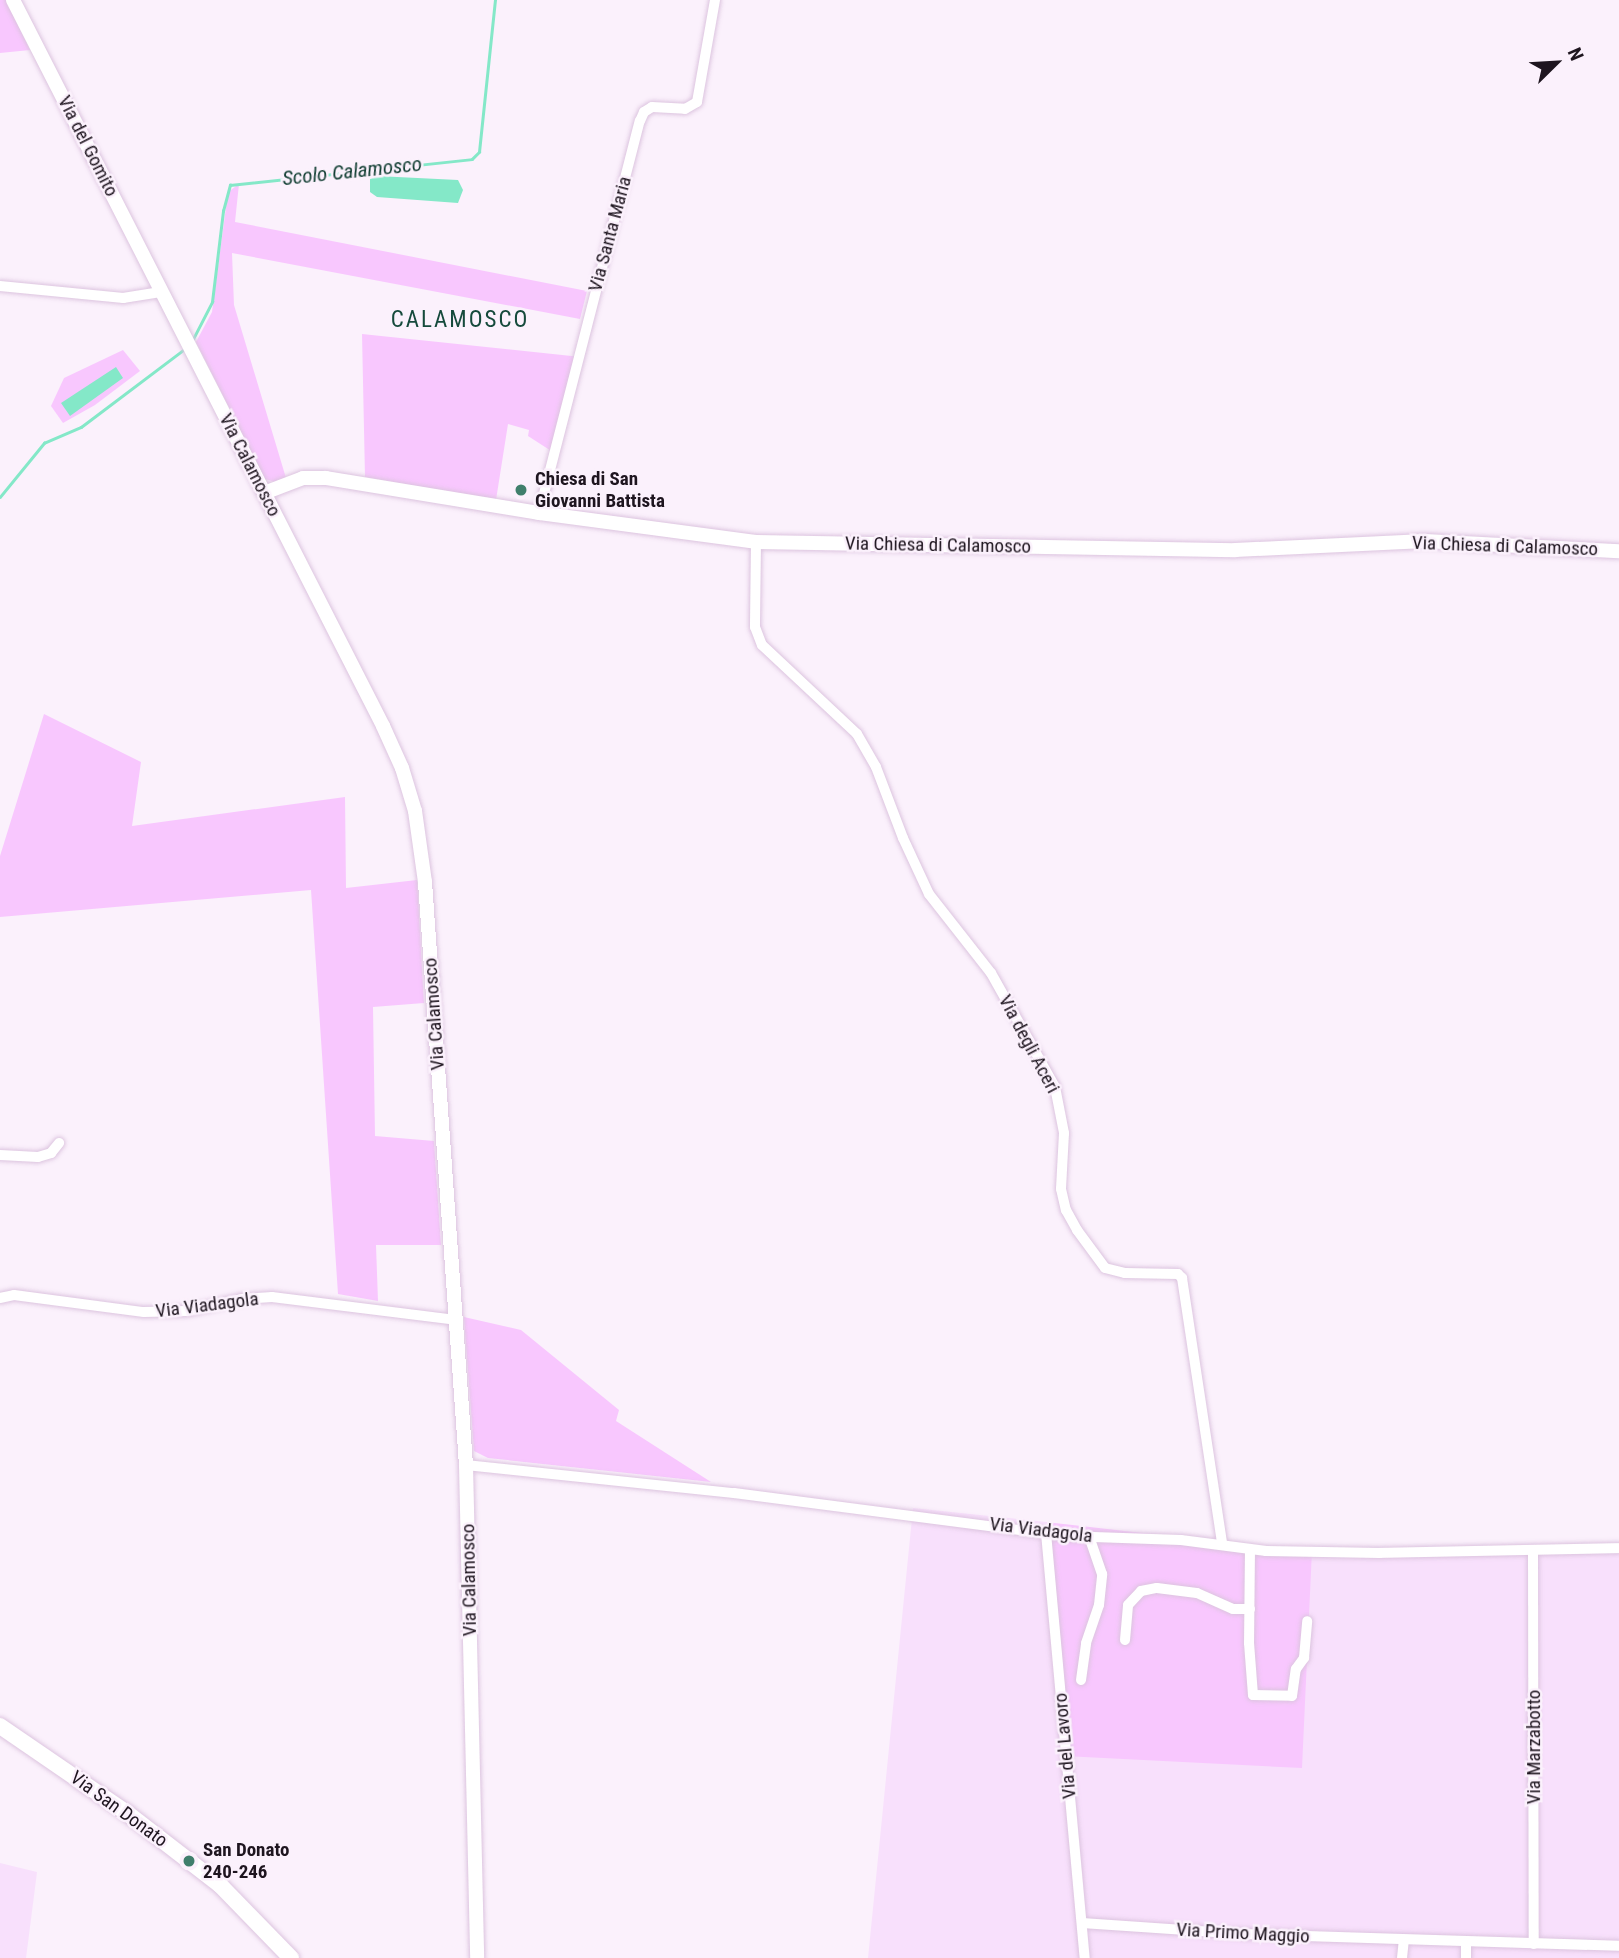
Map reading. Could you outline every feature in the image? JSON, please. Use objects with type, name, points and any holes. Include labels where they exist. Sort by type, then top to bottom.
[{"type":"main road","name":"Via San Donato","points":[[0,1726],[127,1813],[220,1885],[291,1958]]},
{"type":"street","name":"Via del Gomito","points":[[13,0],[162,292]]},
{"type":"street","name":"Via Santa Maria","points":[[539,513],[640,121],[644,112],[652,107],[685,108],[697,102],[715,0]]},
{"type":"street","points":[[0,286],[122,298],[162,292]]},
{"type":"street","name":"Via Calamosco","points":[[162,292],[393,747],[415,811],[425,882],[466,1465],[477,1958]]},
{"type":"street","name":"Via Chiesa di Calamosco","points":[[264,493],[303,478],[326,478],[539,513],[756,542],[1235,550],[1425,541],[1619,551]]},
{"type":"street","name":"Via degli Aceri","points":[[756,542],[755,627],[761,645],[857,734],[876,768],[902,838],[929,894],[991,973],[1055,1087],[1064,1133],[1061,1189],[1066,1210],[1077,1230],[1105,1268],[1125,1273],[1178,1274],[1182,1278],[1222,1544]]},
{"type":"street","points":[[0,1155],[37,1157],[51,1153],[59,1143]]},
{"type":"street","name":"Via Viadagola","points":[[0,1298],[14,1295],[144,1312],[186,1311],[242,1299],[272,1297],[456,1321]]},
{"type":"street","name":"Via Viadagola","points":[[466,1465],[734,1493],[1046,1533],[1222,1544],[1250,1549],[1380,1553],[1619,1548]]},
{"type":"street","name":"Via del Lavoro","points":[[1046,1533],[1085,1958]]},
{"type":"street","points":[[1081,1680],[1086,1643],[1099,1605],[1102,1574],[1089,1537]]},
{"type":"street","points":[[1250,1549],[1253,1695],[1265,1698],[1286,1698],[1293,1695],[1296,1669],[1304,1658],[1307,1621]]},
{"type":"street","name":"Via Marzabotto","points":[[1533,1550],[1534,1944]]},
{"type":"street","points":[[1125,1640],[1128,1605],[1140,1591],[1157,1588],[1197,1593],[1233,1609],[1250,1609]]},
{"type":"street","name":"Via Primo Maggio","points":[[1082,1923],[1404,1940],[1619,1946]]},
{"type":"street","points":[[1402,1958],[1404,1940]]},
{"type":"street","points":[[1466,1942],[1466,1958]]},
{"type":"shaded area","points":[[0,0],[6,0],[30,50],[0,53]]},
{"type":"shaded area","points":[[377,176],[458,180],[463,190],[458,203],[377,197],[370,192],[370,179]]},
{"type":"shaded area","points":[[239,184],[235,222],[587,291],[580,319],[232,253],[234,305],[286,478],[275,482],[265,479],[196,342],[212,312],[228,192]]},
{"type":"shaded area","points":[[362,334],[581,357],[559,456],[528,436],[529,430],[508,424],[496,500],[365,477]]},
{"type":"shaded area","points":[[123,350],[140,371],[95,405],[63,423],[51,406],[64,378]]},
{"type":"shaded area","points":[[116,367],[123,378],[70,416],[61,403]]},
{"type":"shaded area","points":[[44,714],[141,762],[132,826],[345,797],[346,888],[417,880],[424,1003],[373,1007],[375,1136],[434,1141],[441,1245],[376,1245],[378,1301],[338,1294],[311,890],[0,917],[0,856]]},
{"type":"shaded area","points":[[464,1317],[521,1330],[619,1410],[616,1421],[711,1482],[488,1458],[474,1451]]},
{"type":"shaded area","points":[[913,1508],[1046,1522],[1063,1756],[1312,1550],[1619,1545],[1619,1958],[868,1958]]},
{"type":"shaded area","points":[[1046,1522],[1312,1550],[1302,1768],[1064,1756]]},
{"type":"shaded area","points":[[0,1863],[37,1872],[26,1958],[0,1958]]},
{"type":"waterway","name":"Scolo Calamosco","points":[[193,339],[212,302],[223,211],[230,185],[472,159],[479,152],[495,0]]},
{"type":"waterway","name":"Scolo Calamosco","points":[[0,497],[44,443],[81,427],[183,350]]},
{"type":"place","name":"Chiesa di San Giovanni Battista","points":[[521,490]]},
{"type":"place","name":"San Donato 240-246","points":[[189,1861]]},
{"type":"district","name":"CALAMOSCO","points":[[460,320]]}]
